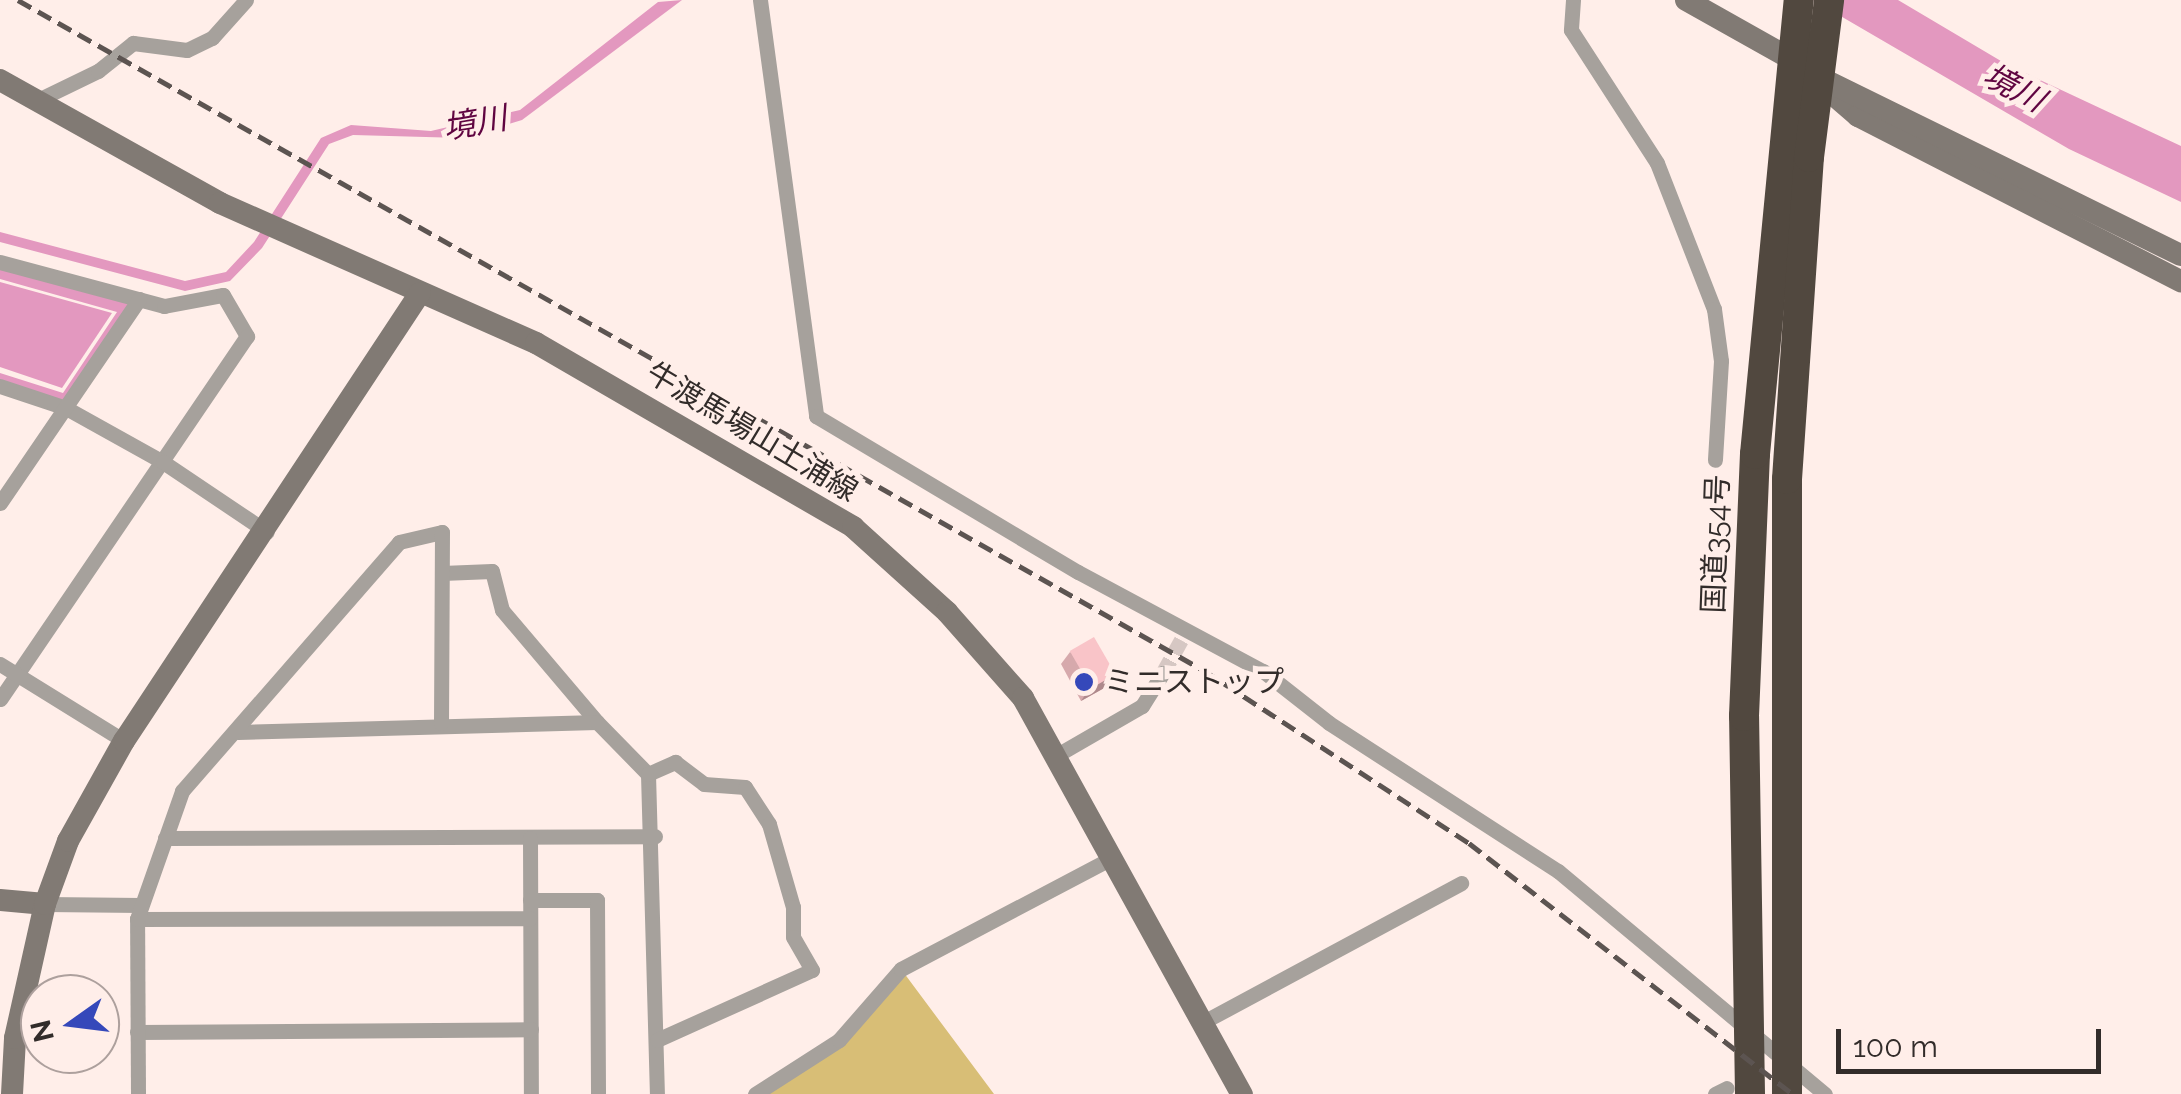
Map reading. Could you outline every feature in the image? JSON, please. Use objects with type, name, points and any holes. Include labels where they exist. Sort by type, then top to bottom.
[{"type":"highway","points":[[1787,1094],[1786,499],[1819,78],[1829,0]]},
{"type":"highway","name":"国道354号","points":[[1731,1092],[1747,914],[1744,716],[1755,454],[1798,10]]},
{"type":"street","points":[[38,100],[98,71],[133,43],[187,50],[212,38],[246,0]]},
{"type":"street","points":[[760,0],[816,416],[1183,632],[1558,871],[1825,1094]]},
{"type":"street","points":[[1573,0],[1571,30],[1657,163],[1714,309],[1721,361],[1715,460]]},
{"type":"street","points":[[1686,0],[1819,78],[2181,255]]},
{"type":"street","points":[[1819,78],[1858,116],[2181,281]]},
{"type":"street","name":"牛渡馬場山土浦線","points":[[0,80],[220,203],[619,388],[854,527],[994,660],[1056,755],[1242,1094]]},
{"type":"street","points":[[0,262],[139,299],[182,306],[223,295],[246,336],[0,699]]},
{"type":"street","points":[[12,1094],[8,1038],[45,904],[68,840],[124,740],[266,532],[420,293]]},
{"type":"street","points":[[0,503],[139,299]]},
{"type":"street","points":[[0,386],[66,408],[163,462],[266,532]]},
{"type":"street","points":[[138,1094],[139,912],[182,791],[238,732],[399,542],[442,532],[442,724]]},
{"type":"street","points":[[442,573],[492,571],[502,610],[597,722],[648,774],[655,836],[657,1094]]},
{"type":"street","points":[[0,664],[124,740]]},
{"type":"street","points":[[1056,755],[1142,706],[1163,673]]},
{"type":"street","points":[[238,732],[597,722]]},
{"type":"street","points":[[648,774],[675,762],[704,784],[745,787],[769,824],[794,908],[793,938],[812,970],[657,1040]]},
{"type":"street","points":[[165,838],[655,836]]},
{"type":"street","points":[[530,838],[531,1094]]},
{"type":"street","points":[[755,1094],[839,1040],[901,969],[1113,858]]},
{"type":"street","points":[[1205,1021],[1462,883]]},
{"type":"street","points":[[0,900],[139,912],[530,918]]},
{"type":"street","points":[[530,900],[596,900],[598,1094]]},
{"type":"street","points":[[137,1032],[531,1030]]},
{"type":"shaded area","points":[[901,969],[994,1094],[755,1094],[800,1070]]},
{"type":"water","name":"境川","points":[[682,0],[522,120],[462,138],[353,135],[329,144],[262,248],[230,281],[185,291],[0,242],[0,232],[185,281],[226,272],[254,242],[321,138],[351,125],[431,131],[520,110],[658,2]]},
{"type":"water","name":"境川","points":[[1813,0],[1898,0],[2006,64],[2181,146],[2181,202],[2069,149]]},
{"type":"water","points":[[0,266],[134,301],[64,402],[0,381],[0,373],[63,393],[117,312],[0,279]]},
{"type":"water","points":[[0,282],[112,313],[62,388],[0,367]]},
{"type":"building","points":[[1094,637],[1116,674],[1091,688],[1070,651]]},
{"type":"tunnel","points":[[1163,673],[1181,640]]},
{"type":"railway","points":[[18,0],[1205,671],[1469,843],[1793,1094]]},
{"type":"place","name":"ミニストップ","points":[[1084,682]]}]
